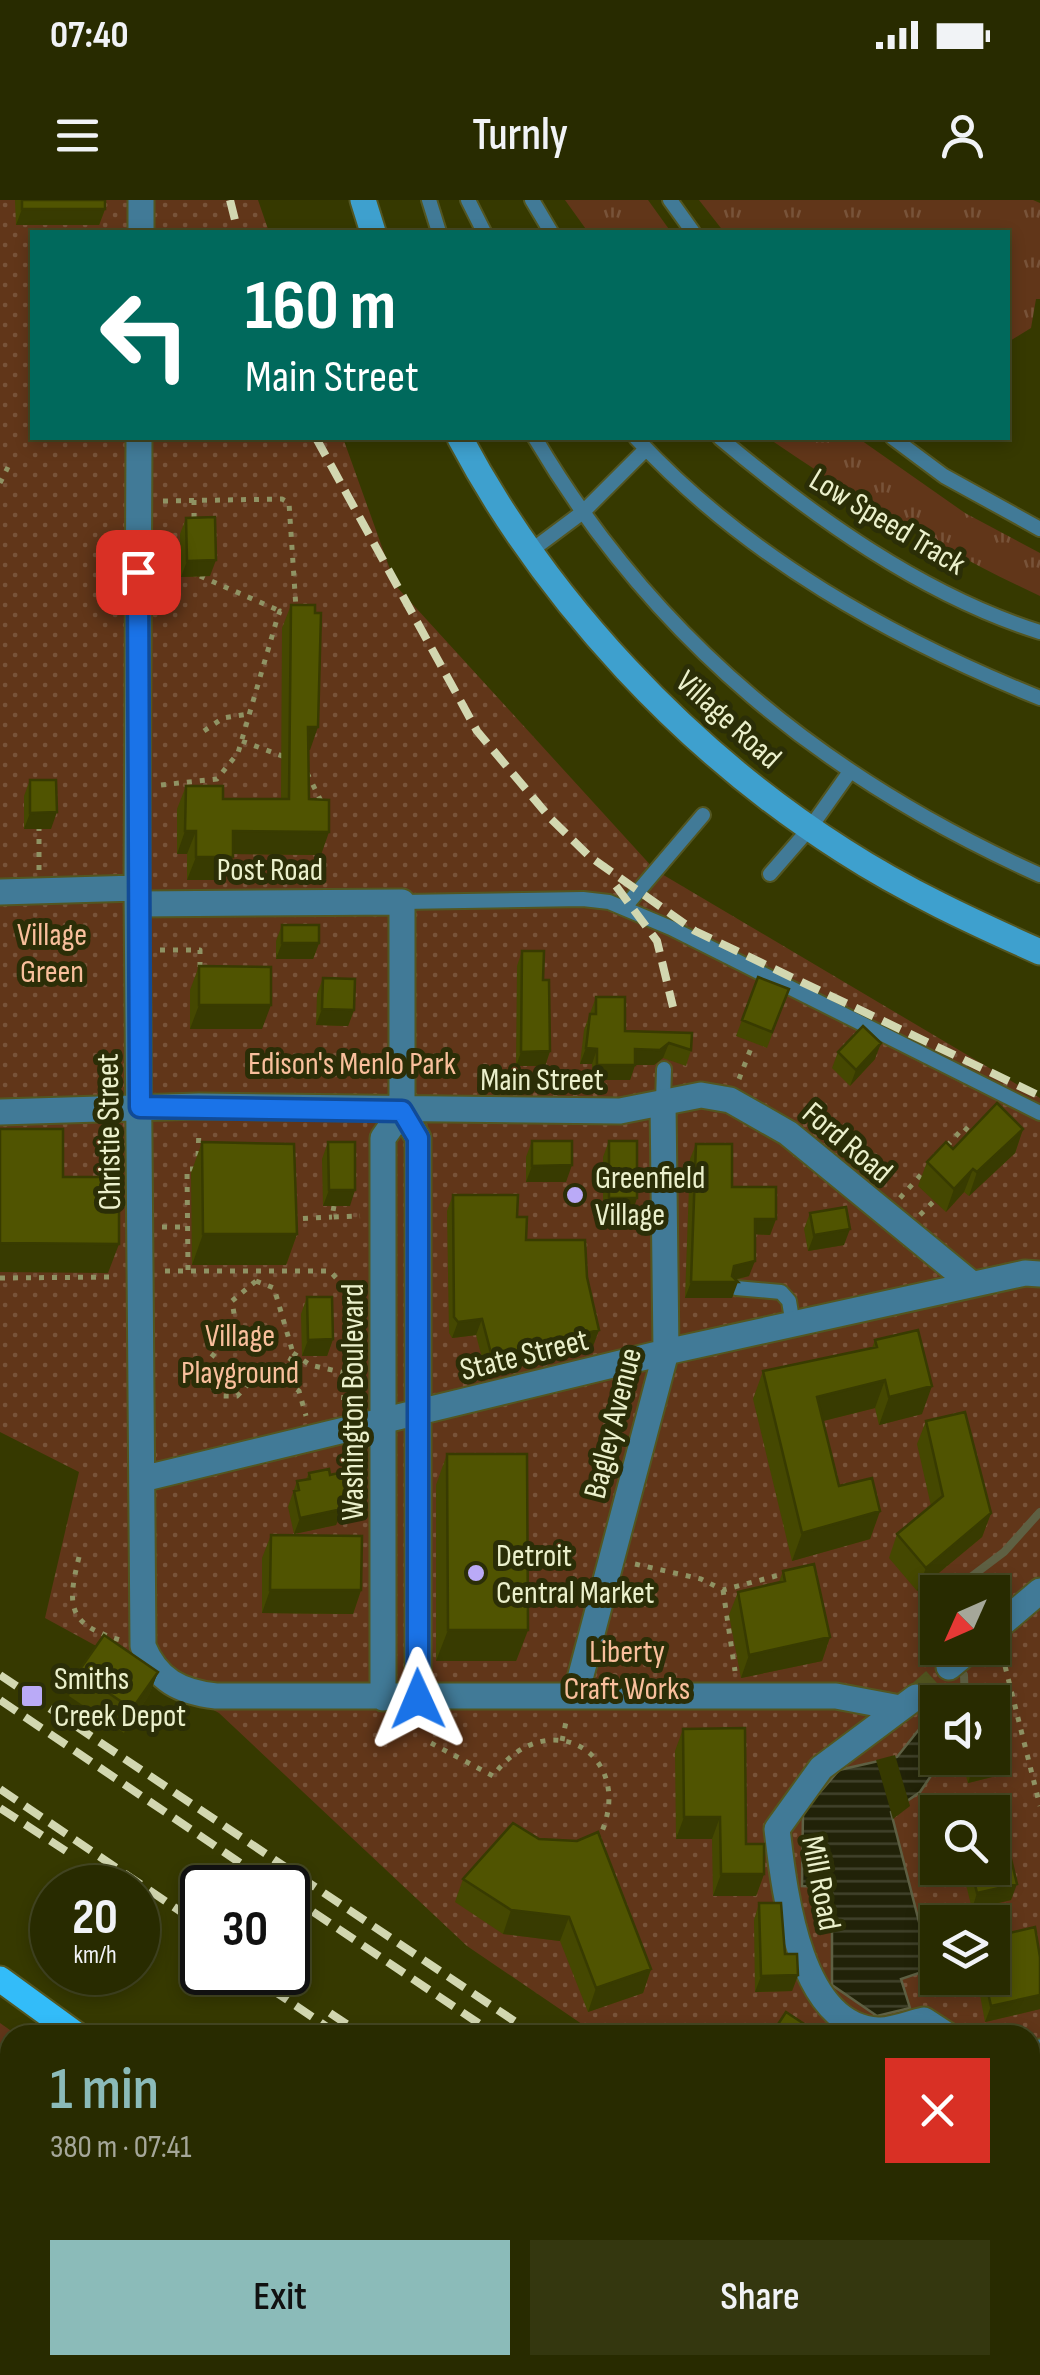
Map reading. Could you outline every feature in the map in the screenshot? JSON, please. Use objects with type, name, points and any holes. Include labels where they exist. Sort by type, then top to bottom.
[{"type":"main road","points":[[0,1979],[63,2025]]},
{"type":"street","points":[[141,200],[141,230]]},
{"type":"street","points":[[362,200],[371,230]]},
{"type":"street","name":"Christie Street","points":[[139,440],[137,950],[140,1107],[150,1274],[142,1478],[142,1646]]},
{"type":"street","name":"Village Road","points":[[461,440],[532,550],[646,688],[734,770],[810,828],[898,884],[1040,952]]},
{"type":"street","name":"Post Road","points":[[0,892],[402,902]]},
{"type":"street","name":"Washington Boulevard","points":[[402,902],[402,1111],[418,1138],[418,1699]]},
{"type":"street","name":"Ford Road","points":[[663,1102],[701,1096],[730,1100],[788,1133],[972,1284]]},
{"type":"street","name":"Main Street","points":[[0,1112],[140,1107],[620,1111],[663,1102]]},
{"type":"street","name":"Bagley Avenue","points":[[576,1694],[666,1352],[676,1289],[663,1102]]},
{"type":"street","name":"Washington Boulevard","points":[[383,1698],[384,1138],[402,1111]]},
{"type":"street","name":"State Street","points":[[142,1478],[666,1352],[1024,1273],[1040,1274]]},
{"type":"street","points":[[1010,1617],[1040,1591]]},
{"type":"street","points":[[142,1646],[152,1667],[168,1682],[192,1693],[418,1699],[576,1694],[739,1699]]},
{"type":"street","name":"Mill Road","points":[[739,1699],[836,1696],[908,1702],[821,1768],[777,1829],[784,1884],[810,1982],[842,2016],[864,2025]]},
{"type":"street","name":"Mill Road","points":[[900,2025],[924,2020],[932,2025]]},
{"type":"lane","points":[[429,200],[438,230]]},
{"type":"lane","points":[[468,200],[483,230]]},
{"type":"lane","points":[[532,200],[551,230]]},
{"type":"lane","points":[[670,200],[692,230]]},
{"type":"lane","points":[[535,440],[583,512],[681,632],[792,733],[920,817],[1040,875]]},
{"type":"lane","name":"Low Speed Track","points":[[722,440],[778,486],[858,541],[941,588],[1040,632]]},
{"type":"lane","points":[[896,440],[944,476],[1040,529]]},
{"type":"lane","points":[[532,550],[583,512],[641,443],[751,540],[848,606],[920,646],[1040,698]]},
{"type":"lane","points":[[770,874],[810,828],[848,773]]},
{"type":"lane","points":[[624,908],[702,815]]},
{"type":"lane","points":[[402,902],[583,899],[624,908],[1040,1113]]},
{"type":"lane","points":[[663,1102],[664,1070]]},
{"type":"lane","points":[[736,1288],[782,1292],[789,1302],[793,1325]]},
{"type":"path","points":[[0,483],[8,467]]},
{"type":"path","points":[[138,501],[282,498],[289,503],[295,628]]},
{"type":"path","points":[[194,500],[194,534]]},
{"type":"path","points":[[200,576],[297,616]]},
{"type":"path","points":[[217,793],[217,779],[238,753],[280,611]]},
{"type":"path","points":[[204,731],[223,718],[248,714]]},
{"type":"path","points":[[242,741],[276,757],[296,758],[324,806]]},
{"type":"path","points":[[138,787],[217,779]]},
{"type":"path","points":[[184,782],[185,796]]},
{"type":"path","points":[[38,892],[39,828]]},
{"type":"path","points":[[137,950],[200,950],[200,970]]},
{"type":"path","points":[[730,1100],[753,1043]]},
{"type":"path","points":[[942,1152],[964,1127],[981,1142]]},
{"type":"path","points":[[197,1169],[199,1130]]},
{"type":"path","points":[[949,1144],[962,1154]]},
{"type":"path","points":[[884,1215],[935,1160]]},
{"type":"path","points":[[188,1270],[187,1168],[216,1169]]},
{"type":"path","points":[[288,1203],[289,1237]]},
{"type":"path","points":[[332,1217],[334,1206]]},
{"type":"path","points":[[289,1220],[372,1216]]},
{"type":"path","points":[[149,1228],[186,1226]]},
{"type":"path","points":[[288,1254],[288,1271]]},
{"type":"path","points":[[0,1278],[188,1270],[330,1271],[354,1298],[342,1416]]},
{"type":"path","points":[[256,1281],[274,1288],[293,1353],[290,1363],[275,1373],[257,1377],[238,1396],[223,1396],[213,1388],[208,1363],[236,1326],[232,1301],[237,1292],[256,1281]]},
{"type":"path","points":[[293,1353],[310,1365],[346,1372]]},
{"type":"path","points":[[275,1373],[299,1392],[308,1424]]},
{"type":"path","points":[[79,1556],[69,1597],[78,1616],[95,1632],[142,1646]]},
{"type":"path","points":[[627,1562],[701,1579],[723,1590],[773,1574],[796,1573]]},
{"type":"path","points":[[723,1590],[739,1699]]},
{"type":"path","points":[[1002,1665],[1040,1806]]},
{"type":"path","points":[[431,1743],[492,1776],[513,1753],[546,1738],[580,1748],[607,1776],[611,1796],[610,1816],[594,1847]]},
{"type":"green space","points":[[0,200],[258,200],[268,230],[30,230],[30,440],[344,440],[396,586],[655,870],[1040,1098],[1040,2025],[583,2025],[467,1946],[219,1713],[45,1618],[79,1472],[0,1432]]},
{"type":"green space","points":[[565,200],[648,200],[670,230],[587,230]]},
{"type":"green space","points":[[699,200],[1033,200],[1040,203],[1040,299],[1036,299],[1031,328],[1010,341],[1010,230],[722,230]]},
{"type":"green space","points":[[771,440],[861,440],[965,513],[1040,553],[1040,596],[901,523]]},
{"type":"shaded area","points":[[920,1728],[920,1775],[932,1775],[920,1792],[891,1812],[920,1926],[920,1973],[901,1979],[910,2008],[877,2016],[832,1985],[832,1887],[802,1886],[803,1812],[839,1770],[897,1757]]},
{"type":"pier","points":[[895,1755],[910,1806],[893,1819],[876,1760]]},
{"type":"building","points":[[22,200],[105,200],[105,209],[22,209]]},
{"type":"building","points":[[215,517],[216,560],[187,561],[186,518]]},
{"type":"building","points":[[291,605],[315,605],[315,613],[321,613],[318,727],[308,727],[309,799],[329,800],[329,832],[233,831],[233,857],[196,857],[196,831],[185,831],[186,786],[223,786],[223,799],[289,799]]},
{"type":"building","points":[[30,780],[56,780],[57,812],[30,813]]},
{"type":"building","points":[[282,925],[319,925],[319,943],[282,943]]},
{"type":"building","points":[[522,951],[544,951],[543,980],[549,980],[550,1051],[521,1052]]},
{"type":"building","points":[[199,966],[271,967],[271,1005],[199,1005]]},
{"type":"building","points":[[758,977],[789,989],[772,1032],[742,1020]]},
{"type":"building","points":[[323,978],[355,979],[354,1010],[322,1009]]},
{"type":"building","points":[[596,997],[625,997],[625,1031],[692,1033],[691,1050],[669,1043],[660,1050],[635,1049],[635,1065],[597,1065],[597,1049],[586,1048],[590,1014],[596,1014]]},
{"type":"building","points":[[863,1026],[881,1043],[856,1070],[838,1052]]},
{"type":"building","points":[[997,1103],[1023,1129],[954,1189],[927,1162],[946,1142],[953,1149]]},
{"type":"building","points":[[0,1129],[63,1129],[63,1177],[119,1177],[119,1244],[0,1243]]},
{"type":"building","points":[[532,1141],[572,1141],[572,1165],[532,1166]]},
{"type":"building","points":[[609,1141],[637,1141],[637,1198],[609,1198]]},
{"type":"building","points":[[202,1142],[294,1144],[297,1234],[203,1234]]},
{"type":"building","points":[[328,1142],[355,1142],[355,1190],[329,1190]]},
{"type":"building","points":[[696,1144],[732,1144],[732,1187],[776,1187],[776,1219],[755,1219],[755,1261],[734,1266],[732,1276],[738,1282],[691,1282]]},
{"type":"building","points":[[453,1195],[518,1195],[517,1217],[527,1217],[526,1240],[585,1240],[587,1277],[599,1330],[492,1357],[482,1319],[458,1322],[454,1317]]},
{"type":"building","points":[[846,1207],[850,1229],[814,1235],[810,1213]]},
{"type":"building","points":[[307,1297],[332,1297],[333,1339],[308,1340]]},
{"type":"building","points":[[918,1330],[932,1386],[889,1397],[885,1380],[817,1397],[839,1486],[872,1478],[880,1511],[802,1533],[763,1371],[877,1347],[875,1340]]},
{"type":"building","points":[[965,1412],[991,1513],[926,1568],[897,1534],[943,1496],[926,1421]]},
{"type":"building","name":"Detroit Central Market","points":[[447,1454],[527,1454],[528,1630],[448,1630]]},
{"type":"building","points":[[329,1469],[330,1475],[347,1471],[353,1502],[340,1505],[342,1509],[300,1518],[294,1491],[299,1490],[297,1481],[310,1479],[309,1473]]},
{"type":"building","points":[[271,1535],[362,1536],[361,1590],[270,1590]]},
{"type":"building","points":[[814,1564],[830,1637],[749,1655],[738,1592],[785,1581],[783,1571]]},
{"type":"building","points":[[104,1635],[158,1672],[132,1709],[78,1672]]},
{"type":"building","points":[[745,1728],[746,1844],[764,1844],[764,1874],[721,1874],[720,1817],[684,1817],[683,1729]]},
{"type":"building","points":[[513,1823],[539,1839],[577,1841],[598,1832],[651,1969],[596,1988],[569,1917],[511,1910],[463,1879]]},
{"type":"building","points":[[1010,1855],[1017,1884],[977,1893],[975,1885],[1010,1885]]},
{"type":"building","points":[[759,1903],[781,1903],[785,1954],[797,1954],[798,1975],[761,1976]]},
{"type":"building","points":[[1035,1927],[1040,1995],[991,2006],[989,1995],[1010,1995],[1010,1933]]},
{"type":"building","points":[[786,2012],[806,2025],[778,2025]]},
{"type":"waterway","points":[[974,1575],[1004,1552],[1040,1512]]},
{"type":"waterway","points":[[956,1665],[964,1675],[964,1685]]},
{"type":"tunnel","points":[[916,1697],[949,1667]]},
{"type":"railway","points":[[230,200],[238,230]]},
{"type":"railway","points":[[317,440],[477,731],[551,819],[589,856],[695,931],[1040,1096]]},
{"type":"railway","points":[[616,886],[657,941],[673,1007]]},
{"type":"railway","points":[[0,1675],[520,2025]]},
{"type":"railway","points":[[0,1700],[243,1865]]},
{"type":"railway","points":[[0,1789],[180,1911]]},
{"type":"railway","points":[[0,1808],[66,1851]]},
{"type":"railway","points":[[310,1910],[481,2025]]},
{"type":"railway","points":[[280,1995],[324,2025]]},
{"type":"railway","points":[[330,2013],[348,2025]]},
{"type":"place","name":"Greenfield Village","points":[[575,1195]]},
{"type":"place","name":"Detroit Central Market","points":[[476,1573]]},
{"type":"place","name":"Smiths Creek Depot","points":[[32,1696]]},
{"type":"route","points":[[138,572],[140,1107],[402,1111],[418,1138],[418,1699]]},
{"type":"park label","name":"Village Green","points":[[52,952]]},
{"type":"park label","name":"Edison's Menlo Park","points":[[352,1063]]},
{"type":"park label","name":"Village Playground","points":[[240,1354]]},
{"type":"park label","name":"Liberty Craft Works","points":[[627,1670]]}]
